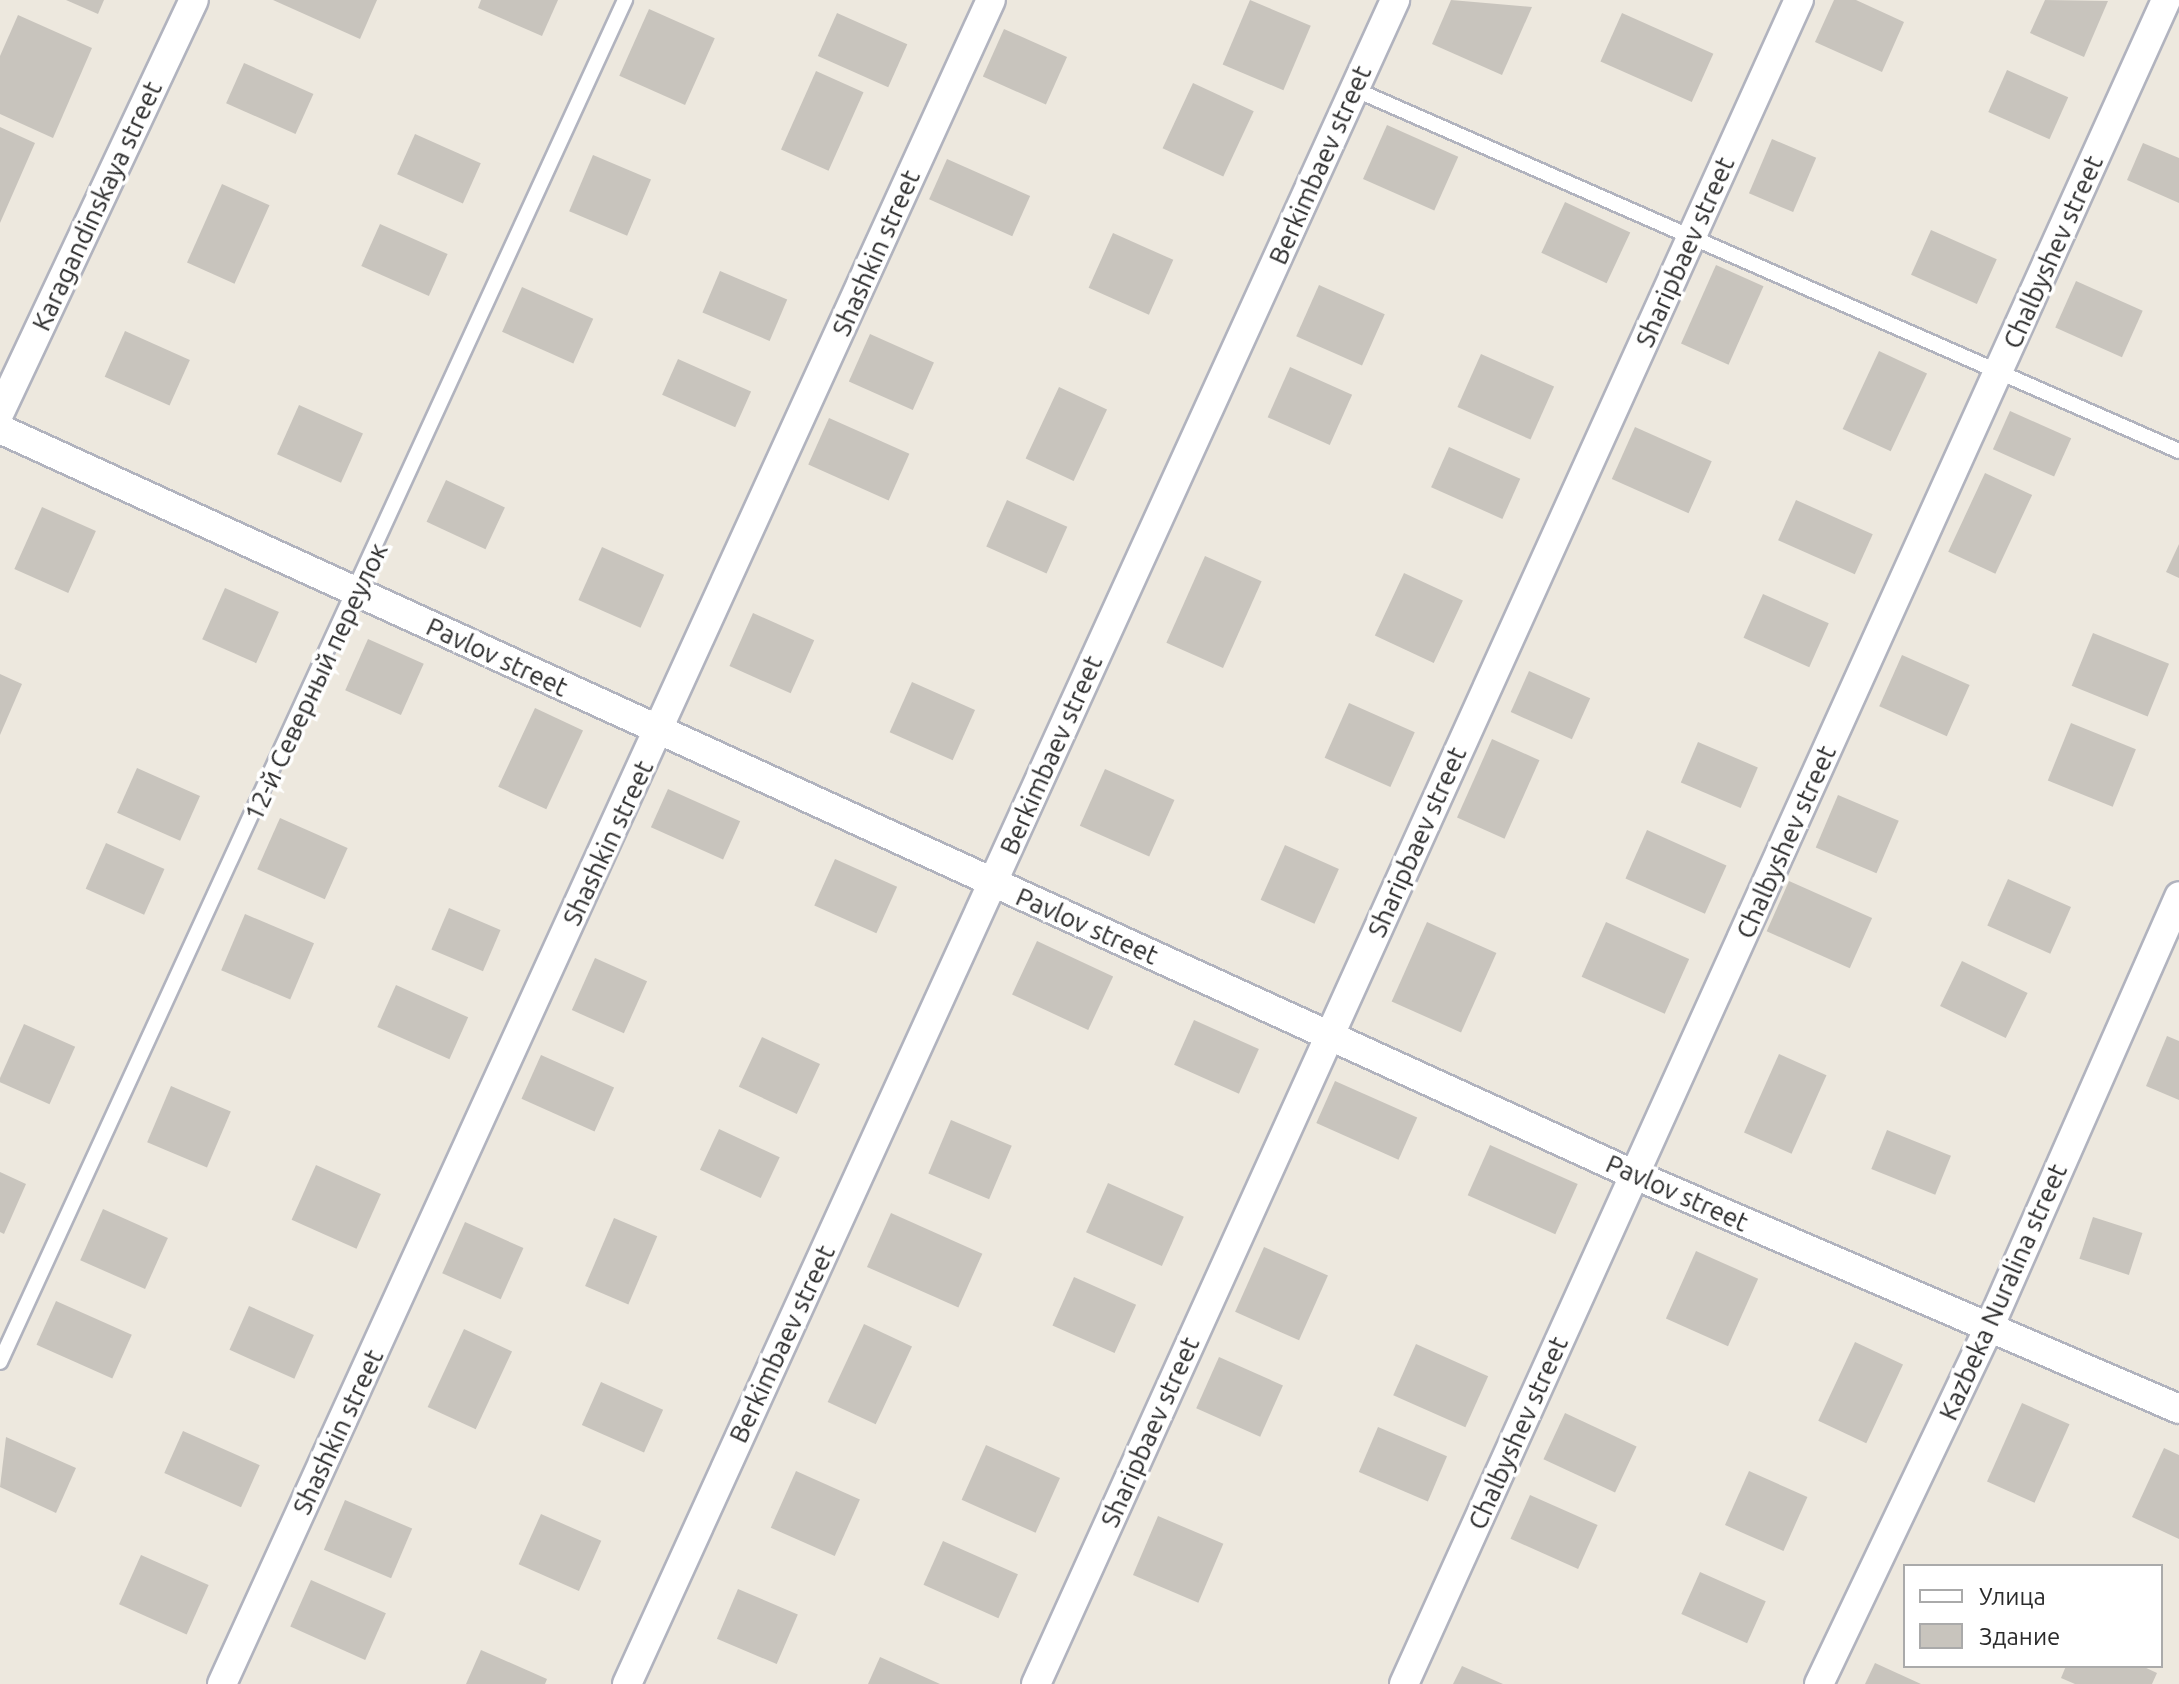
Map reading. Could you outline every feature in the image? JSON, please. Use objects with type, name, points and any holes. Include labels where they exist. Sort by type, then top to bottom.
[{"type":"street","name":"Karagandinskaya street","points":[[0,412],[194,0]]},
{"type":"street","name":"Shashkin street","points":[[222,1684],[991,0]]},
{"type":"street","name":"Berkimbaev street","points":[[627,1684],[1395,0]]},
{"type":"street","name":"Sharipbaev street","points":[[1036,1684],[1799,0]]},
{"type":"street","name":"Chalbyshev street","points":[[1404,1684],[2166,0]]},
{"type":"street","name":"Pavlov street","points":[[0,429],[1635,1175],[1988,1330],[2179,1409]]},
{"type":"street","name":"Kazbeka Nuralina street","points":[[1819,1684],[1988,1330],[2179,896]]},
{"type":"lane","name":"12-й Северный переулок","points":[[0,1362],[358,593],[625,0]]},
{"type":"lane","points":[[1354,89],[1693,233],[1997,375],[2179,451]]},
{"type":"building","points":[[66,0],[104,0],[98,14]]},
{"type":"building","points":[[273,0],[377,0],[360,39]]},
{"type":"building","points":[[481,0],[558,0],[542,36],[478,8]]},
{"type":"building","points":[[1250,0],[1311,26],[1283,90],[1223,64]]},
{"type":"building","points":[[1451,0],[1532,7],[1502,75],[1432,44]]},
{"type":"building","points":[[1834,0],[1856,0],[1904,22],[1882,72],[1815,42]]},
{"type":"building","points":[[2045,0],[2108,1],[2084,57],[2030,33]]},
{"type":"building","points":[[649,9],[715,38],[685,105],[619,76]]},
{"type":"building","points":[[837,13],[907,44],[888,87],[818,56]]},
{"type":"building","points":[[1622,13],[1713,54],[1692,102],[1600,61]]},
{"type":"building","points":[[18,15],[92,48],[53,138],[0,114],[0,56]]},
{"type":"building","points":[[1004,29],[1067,57],[1046,105],[983,77]]},
{"type":"building","points":[[244,63],[313,94],[296,134],[226,103]]},
{"type":"building","points":[[2007,70],[2068,97],[2049,139],[1988,112]]},
{"type":"building","points":[[816,71],[864,92],[829,171],[781,150]]},
{"type":"building","points":[[1193,83],[1254,111],[1223,177],[1163,148]]},
{"type":"building","points":[[1387,125],[1458,157],[1434,211],[1363,179]]},
{"type":"building","points":[[0,127],[35,143],[0,223]]},
{"type":"building","points":[[415,134],[481,163],[463,203],[397,174]]},
{"type":"building","points":[[1772,139],[1816,158],[1793,212],[1749,193]]},
{"type":"building","points":[[2143,143],[2179,158],[2179,203],[2127,180]]},
{"type":"building","points":[[593,155],[651,180],[627,236],[569,211]]},
{"type":"building","points":[[947,159],[1030,196],[1012,236],[929,199]]},
{"type":"building","points":[[222,184],[270,205],[235,284],[187,263]]},
{"type":"building","points":[[1565,202],[1630,232],[1607,283],[1541,253]]},
{"type":"building","points":[[380,224],[448,254],[429,296],[361,266]]},
{"type":"building","points":[[1931,230],[1997,259],[1977,304],[1911,275]]},
{"type":"building","points":[[1113,233],[1173,260],[1149,315],[1089,288]]},
{"type":"building","points":[[1716,265],[1764,286],[1729,365],[1681,344]]},
{"type":"building","points":[[720,271],[787,300],[770,341],[702,312]]},
{"type":"building","points":[[2076,281],[2143,311],[2122,357],[2055,328]]},
{"type":"building","points":[[1319,285],[1385,314],[1362,365],[1296,336]]},
{"type":"building","points":[[522,287],[593,319],[573,363],[502,332]]},
{"type":"building","points":[[125,331],[190,360],[170,406],[105,377]]},
{"type":"building","points":[[870,334],[934,362],[913,410],[849,382]]},
{"type":"building","points":[[1879,351],[1927,373],[1891,451],[1843,429]]},
{"type":"building","points":[[1481,354],[1554,387],[1530,440],[1457,407]]},
{"type":"building","points":[[678,359],[751,392],[735,427],[662,395]]},
{"type":"building","points":[[1290,367],[1352,395],[1330,445],[1268,417]]},
{"type":"building","points":[[1059,387],[1107,409],[1074,481],[1026,459]]},
{"type":"building","points":[[299,405],[363,433],[341,483],[277,454]]},
{"type":"building","points":[[2010,411],[2071,438],[2054,477],[1993,449]]},
{"type":"building","points":[[829,418],[909,454],[889,500],[808,465]]},
{"type":"building","points":[[1635,427],[1712,461],[1689,513],[1612,479]]},
{"type":"building","points":[[1449,447],[1520,479],[1502,519],[1431,487]]},
{"type":"building","points":[[1985,473],[2032,495],[1995,574],[1948,552]]},
{"type":"building","points":[[446,480],[505,507],[485,549],[427,522]]},
{"type":"building","points":[[1007,500],[1067,527],[1047,573],[986,547]]},
{"type":"building","points":[[1796,500],[1873,534],[1855,574],[1778,540]]},
{"type":"building","points":[[42,507],[96,531],[68,593],[14,569]]},
{"type":"building","points":[[2179,544],[2179,578],[2166,572]]},
{"type":"building","points":[[602,547],[664,575],[641,628],[578,600]]},
{"type":"building","points":[[1205,556],[1262,581],[1223,668],[1166,643]]},
{"type":"building","points":[[1404,573],[1463,600],[1434,663],[1375,636]]},
{"type":"building","points":[[225,588],[279,612],[256,663],[202,639]]},
{"type":"building","points":[[1763,594],[1829,623],[1809,667],[1743,638]]},
{"type":"building","points":[[753,613],[814,640],[791,693],[729,666]]},
{"type":"building","points":[[2093,633],[2169,664],[2148,717],[2072,686]]},
{"type":"building","points":[[368,639],[424,664],[401,715],[345,690]]},
{"type":"building","points":[[1902,655],[1970,685],[1947,736],[1879,706]]},
{"type":"building","points":[[1529,671],[1590,698],[1572,739],[1511,712]]},
{"type":"building","points":[[0,674],[22,684],[0,735]]},
{"type":"building","points":[[912,682],[975,710],[953,760],[890,732]]},
{"type":"building","points":[[1349,703],[1415,732],[1390,787],[1325,758]]},
{"type":"building","points":[[535,708],[583,730],[546,809],[498,787]]},
{"type":"building","points":[[2071,723],[2136,749],[2113,807],[2048,780]]},
{"type":"building","points":[[1492,739],[1540,760],[1505,839],[1457,818]]},
{"type":"building","points":[[1698,742],[1758,767],[1741,808],[1681,783]]},
{"type":"building","points":[[137,768],[200,796],[180,841],[117,813]]},
{"type":"building","points":[[1105,769],[1174,800],[1149,857],[1080,826]]},
{"type":"building","points":[[668,789],[740,821],[723,860],[651,827]]},
{"type":"building","points":[[1838,795],[1899,821],[1876,873],[1816,847]]},
{"type":"building","points":[[280,818],[348,848],[325,899],[257,869]]},
{"type":"building","points":[[1647,830],[1726,865],[1705,914],[1625,878]]},
{"type":"building","points":[[106,843],[164,869],[144,915],[86,889]]},
{"type":"building","points":[[1285,845],[1339,869],[1314,924],[1261,900]]},
{"type":"building","points":[[835,859],[897,887],[876,933],[814,906]]},
{"type":"building","points":[[2008,879],[2071,907],[2050,954],[1987,926]]},
{"type":"building","points":[[1789,881],[1872,918],[1850,968],[1767,931]]},
{"type":"building","points":[[449,908],[501,930],[483,971],[431,949]]},
{"type":"building","points":[[245,914],[314,943],[290,999],[221,970]]},
{"type":"building","points":[[1427,922],[1496,953],[1461,1032],[1392,1001]]},
{"type":"building","points":[[1606,922],[1689,959],[1665,1014],[1582,977]]},
{"type":"building","points":[[1037,941],[1113,976],[1088,1030],[1012,994]]},
{"type":"building","points":[[595,958],[647,981],[624,1033],[572,1010]]},
{"type":"building","points":[[1962,961],[2028,993],[2006,1038],[1940,1006]]},
{"type":"building","points":[[396,985],[468,1017],[449,1059],[377,1027]]},
{"type":"building","points":[[1194,1020],[1259,1049],[1239,1094],[1174,1065]]},
{"type":"building","points":[[24,1024],[75,1047],[50,1104],[0,1082]]},
{"type":"building","points":[[2167,1036],[2179,1041],[2179,1100],[2146,1086]]},
{"type":"building","points":[[762,1037],[820,1064],[797,1114],[739,1087]]},
{"type":"building","points":[[1779,1054],[1827,1075],[1792,1154],[1744,1133]]},
{"type":"building","points":[[541,1055],[614,1088],[595,1131],[521,1099]]},
{"type":"building","points":[[1335,1081],[1417,1118],[1399,1160],[1316,1123]]},
{"type":"building","points":[[171,1086],[231,1111],[207,1168],[147,1142]]},
{"type":"building","points":[[951,1120],[1012,1146],[989,1199],[928,1173]]},
{"type":"building","points":[[719,1129],[780,1157],[761,1198],[700,1170]]},
{"type":"building","points":[[1887,1130],[1951,1156],[1935,1195],[1871,1169]]},
{"type":"building","points":[[1490,1145],[1578,1184],[1555,1234],[1468,1195]]},
{"type":"building","points":[[316,1165],[381,1194],[356,1249],[292,1220]]},
{"type":"building","points":[[0,1172],[26,1184],[4,1234],[0,1232]]},
{"type":"building","points":[[1108,1183],[1184,1217],[1162,1266],[1086,1232]]},
{"type":"building","points":[[103,1209],[168,1238],[145,1289],[80,1260]]},
{"type":"building","points":[[891,1213],[982,1254],[958,1308],[867,1267]]},
{"type":"building","points":[[2093,1217],[2142,1233],[2129,1275],[2079,1259]]},
{"type":"building","points":[[614,1218],[657,1236],[628,1304],[585,1286]]},
{"type":"building","points":[[465,1222],[523,1248],[501,1299],[442,1273]]},
{"type":"building","points":[[1264,1247],[1328,1275],[1299,1340],[1235,1312]]},
{"type":"building","points":[[1696,1251],[1758,1279],[1728,1346],[1666,1319]]},
{"type":"building","points":[[1074,1277],[1136,1305],[1115,1353],[1052,1325]]},
{"type":"building","points":[[56,1301],[132,1335],[112,1379],[36,1345]]},
{"type":"building","points":[[249,1306],[314,1335],[294,1379],[229,1350]]},
{"type":"building","points":[[864,1324],[912,1346],[876,1424],[828,1402]]},
{"type":"building","points":[[464,1329],[512,1351],[476,1429],[428,1407]]},
{"type":"building","points":[[1855,1342],[1903,1364],[1866,1443],[1818,1421]]},
{"type":"building","points":[[1416,1344],[1488,1376],[1465,1427],[1393,1395]]},
{"type":"building","points":[[1219,1357],[1283,1385],[1260,1437],[1196,1408]]},
{"type":"building","points":[[601,1382],[663,1410],[644,1453],[582,1425]]},
{"type":"building","points":[[2022,1403],[2070,1424],[2035,1503],[1987,1482]]},
{"type":"building","points":[[1565,1413],[1637,1446],[1615,1493],[1543,1459]]},
{"type":"building","points":[[1378,1427],[1447,1456],[1428,1501],[1359,1472]]},
{"type":"building","points":[[183,1431],[260,1465],[241,1507],[164,1473]]},
{"type":"building","points":[[6,1437],[76,1468],[56,1513],[0,1487]]},
{"type":"building","points":[[986,1445],[1060,1478],[1036,1533],[962,1500]]},
{"type":"building","points":[[2164,1448],[2179,1455],[2179,1539],[2132,1517]]},
{"type":"building","points":[[796,1471],[860,1499],[835,1556],[771,1528]]},
{"type":"building","points":[[1749,1471],[1807,1497],[1783,1551],[1725,1525]]},
{"type":"building","points":[[1530,1495],[1598,1525],[1578,1569],[1510,1539]]},
{"type":"building","points":[[345,1500],[412,1529],[391,1578],[324,1550]]},
{"type":"building","points":[[541,1514],[601,1541],[579,1591],[519,1564]]},
{"type":"building","points":[[1158,1516],[1223,1544],[1198,1603],[1133,1575]]},
{"type":"building","points":[[943,1541],[1018,1574],[998,1618],[923,1585]]},
{"type":"building","points":[[141,1555],[209,1585],[187,1634],[119,1604]]},
{"type":"building","points":[[1700,1572],[1766,1601],[1747,1643],[1681,1614]]},
{"type":"building","points":[[311,1580],[386,1613],[365,1660],[290,1627]]},
{"type":"building","points":[[738,1589],[798,1614],[777,1664],[717,1639]]},
{"type":"building","points":[[481,1650],[547,1679],[545,1684],[466,1684]]},
{"type":"building","points":[[880,1657],[940,1684],[868,1684]]},
{"type":"building","points":[[1875,1663],[1921,1684],[1865,1684]]},
{"type":"building","points":[[1462,1666],[1503,1684],[1453,1684]]},
{"type":"building","points":[[2065,1668],[2146,1668],[2157,1673],[2152,1684],[2075,1684],[2061,1678]]}]
